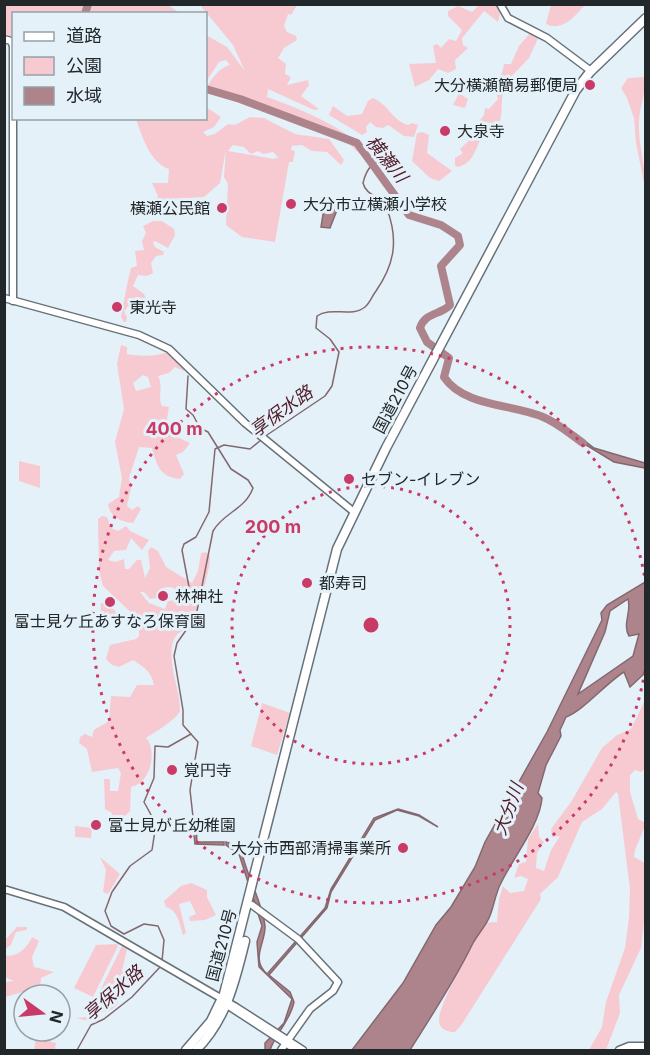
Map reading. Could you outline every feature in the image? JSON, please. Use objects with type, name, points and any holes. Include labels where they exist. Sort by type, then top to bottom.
[{"type":"highway","name":"国道210号","points":[[186,1050],[225,1002],[263,837],[333,560],[354,512],[576,90],[591,70],[645,18]]},
{"type":"highway","name":"国道210号","points":[[196,1050],[217,1026],[225,1002],[252,905],[263,837]]},
{"type":"street","points":[[500,4],[510,19],[547,38],[591,70]]},
{"type":"street","points":[[12,120],[13,301]]},
{"type":"street","points":[[4,298],[139,335],[169,349],[245,423],[354,512]]},
{"type":"street","points":[[4,889],[64,907],[225,1002],[279,1037],[285,1045],[296,1050]]},
{"type":"street","points":[[252,905],[298,939],[337,979],[335,990],[310,1009],[285,1045]]},
{"type":"street","points":[[285,1045],[303,1050]]},
{"type":"street","points":[[619,1050],[629,1046],[645,1046]]},
{"type":"green space","points":[[5,5],[168,5],[178,12],[12,12],[12,37],[5,34]]},
{"type":"green space","points":[[200,5],[297,5],[291,15],[288,14],[284,26],[287,32],[296,36],[297,40],[284,48],[278,58],[286,64],[285,74],[291,77],[287,85],[308,80],[309,85],[301,96],[319,109],[314,110],[268,89],[267,97],[339,129],[352,138],[360,148],[363,157],[346,141],[311,124],[275,111],[207,93],[209,84],[215,76],[230,65],[226,60],[219,62],[207,80],[207,36],[227,47],[245,71],[233,45]]},
{"type":"green space","points":[[479,5],[496,5],[500,14],[498,22],[484,11],[462,38],[463,45],[468,48],[455,60],[456,69],[448,73],[438,69],[429,80],[415,87],[409,64],[436,63],[433,46],[437,44],[441,48],[449,39],[456,41],[462,30],[448,16],[448,11],[458,6],[472,12]]},
{"type":"green space","points":[[551,5],[585,5],[568,22],[552,26],[546,24]]},
{"type":"green space","points":[[535,27],[541,32],[529,58],[507,81],[502,97],[499,124],[487,138],[482,137],[468,162],[458,167],[455,166],[455,158],[463,153],[460,149],[478,132],[478,123],[484,115],[485,108],[489,109],[498,99],[494,86],[488,82],[489,77],[496,79],[502,73],[504,64],[511,64],[519,46]]},
{"type":"green space","points":[[645,77],[639,127],[645,188],[636,143],[634,118],[621,88],[628,78]]},
{"type":"green space","points":[[459,93],[468,99],[465,108],[453,105]]},
{"type":"green space","points":[[373,98],[403,123],[418,125],[414,137],[404,136],[388,125],[383,128],[376,127],[370,122],[366,127],[367,132],[362,135],[329,115],[333,106],[347,116],[362,114],[368,101]]},
{"type":"green space","points":[[207,108],[221,117],[214,127],[203,132],[207,136],[215,134],[228,124],[235,125],[250,117],[264,118],[295,134],[329,139],[344,160],[341,165],[327,152],[312,151],[302,145],[292,146],[291,150],[295,151],[293,162],[289,162],[275,242],[242,237],[226,225],[228,184],[224,177],[226,149],[220,183],[204,197],[170,199],[145,215],[158,196],[152,183],[168,183],[169,169],[157,161],[144,141],[136,120],[207,120]],"holes":[[[233,145],[244,147],[251,154],[258,151],[263,154],[273,152],[278,157],[284,155],[274,159],[228,151]]]},
{"type":"green space","points":[[422,132],[429,135],[427,153],[452,171],[439,181],[430,178],[412,161],[417,133]]},
{"type":"green space","points":[[153,221],[162,221],[174,229],[175,235],[168,248],[155,241],[153,243],[155,247],[164,252],[163,255],[156,256],[151,263],[153,273],[147,276],[138,275],[133,286],[144,294],[148,304],[146,307],[139,306],[136,311],[128,306],[124,312],[127,317],[124,322],[121,317],[131,268],[137,266],[135,251],[144,250],[142,241],[146,233],[143,226]]},
{"type":"green space","points":[[121,345],[127,347],[127,354],[142,356],[167,352],[184,368],[184,371],[175,367],[169,373],[158,376],[162,406],[169,407],[167,419],[176,429],[177,437],[190,443],[183,452],[176,455],[184,474],[180,479],[167,476],[160,469],[152,448],[139,447],[129,478],[131,488],[127,506],[132,510],[138,506],[141,509],[133,523],[117,518],[109,509],[108,504],[119,497],[122,478],[115,442],[124,409],[117,364]],"holes":[[[143,375],[148,377],[151,387],[136,391],[133,383]]]},
{"type":"green space","points":[[19,461],[40,466],[40,488],[19,481]]},
{"type":"green space","points":[[102,516],[107,517],[111,528],[118,531],[126,526],[130,531],[149,540],[142,550],[131,538],[126,550],[114,551],[108,560],[115,562],[124,559],[125,569],[129,569],[137,560],[141,560],[145,578],[150,568],[148,551],[151,547],[158,551],[166,567],[192,583],[198,571],[201,553],[206,552],[210,556],[206,581],[196,611],[188,625],[173,642],[172,659],[180,711],[170,722],[146,738],[152,757],[148,773],[138,784],[131,787],[130,811],[117,824],[114,831],[110,832],[112,813],[105,809],[104,779],[110,779],[110,791],[118,791],[121,773],[118,768],[92,772],[87,749],[79,743],[80,737],[85,734],[92,737],[94,730],[109,721],[111,696],[130,697],[137,685],[154,685],[146,670],[133,660],[119,667],[112,665],[106,659],[110,645],[136,639],[139,636],[139,620],[103,586],[99,570],[98,519]],"holes":[[[174,588],[181,599],[168,601],[165,609],[149,603],[140,592],[144,592],[150,599],[164,597],[167,593],[159,589]]]},
{"type":"green space","points":[[101,603],[108,603],[123,620],[100,620]]},
{"type":"green space","points":[[645,700],[645,769],[641,772],[635,770],[630,775],[630,792],[638,819],[644,822],[645,826],[634,857],[645,863],[646,904],[641,948],[619,995],[620,1013],[606,1050],[589,1050],[602,1027],[606,1002],[625,948],[629,918],[630,889],[616,792],[602,809],[582,822],[558,877],[540,894],[541,899],[462,1024],[455,1032],[444,1030],[439,1020],[445,1001],[483,923],[497,922],[499,899],[503,886],[510,893],[524,891],[528,879],[521,876],[514,878],[519,864],[526,862],[528,839],[538,824],[539,837],[544,842],[537,853],[536,868],[544,871],[551,850],[560,836],[552,837],[551,829],[571,802],[602,748],[617,735],[631,729]]},
{"type":"green space","points":[[262,703],[290,713],[277,755],[251,746]]},
{"type":"green space","points":[[75,826],[92,828],[91,838],[75,837]]},
{"type":"green space","points":[[100,857],[120,874],[108,894],[103,892],[106,870]]},
{"type":"green space","points":[[191,883],[207,890],[207,897],[216,915],[205,920],[190,921],[189,917],[196,914],[190,901],[179,904],[186,933],[183,935],[176,915],[166,907],[164,901],[181,886]]},
{"type":"green space","points":[[17,927],[27,927],[27,930],[16,932],[11,945],[5,949],[5,940]]},
{"type":"green space","points":[[32,937],[39,941],[32,957],[34,967],[54,972],[41,978],[40,983],[12,983],[12,995],[5,997],[5,982],[14,981],[5,977],[5,955],[13,955],[28,945]]},
{"type":"green space","points":[[117,944],[93,997],[74,988],[96,945]]},
{"type":"green space","points":[[122,946],[127,949],[122,971],[131,975],[116,1006],[108,1012],[99,1011],[92,1015],[90,1021],[75,1018],[87,1017]]},
{"type":"green space","points":[[35,1043],[56,1043],[55,1050],[34,1050]]},
{"type":"water","points":[[324,208],[337,210],[330,228],[321,227]]},
{"type":"water","points":[[576,434],[594,448],[645,463],[645,468],[614,462],[573,437]]},
{"type":"water","name":"大分川","points":[[645,582],[645,673],[630,687],[624,672],[580,709],[566,717],[560,730],[561,736],[546,765],[538,793],[542,798],[540,808],[531,830],[499,887],[491,914],[410,1050],[352,1050],[403,983],[436,925],[451,907],[475,867],[485,842],[547,732],[602,620],[601,613],[607,605]],"holes":[[[628,599],[627,631],[629,636],[639,634],[633,656],[578,694],[605,632],[610,611]]]},
{"type":"water","points":[[398,809],[419,815],[438,827],[419,816],[397,810],[375,820],[331,892],[327,908],[269,975],[290,992],[294,1002],[289,1015],[270,1050],[265,1050],[265,1043],[284,1023],[292,999],[259,967],[257,942],[262,926],[239,854],[226,845],[226,842],[235,845],[242,853],[261,907],[265,932],[259,956],[262,968],[267,974],[325,908],[331,889],[374,818]]},
{"type":"water","points":[[193,825],[196,825],[197,842],[224,842],[224,845],[195,844]]},
{"type":"waterway","name":"横瀬川","points":[[86,12],[88,4]]},
{"type":"waterway","name":"横瀬川","points":[[207,89],[240,99],[357,143],[409,215],[441,225],[458,236],[460,245],[441,266],[450,305],[429,316],[420,328],[427,342],[449,358],[444,377],[464,394],[543,417],[559,425],[583,443]]},
{"type":"waterway","name":"享保水路","points":[[264,437],[325,396],[332,386],[339,352],[330,339],[316,328],[317,316],[328,312],[354,312],[365,307],[387,272],[394,242],[391,221],[385,205],[367,191],[363,183],[375,163],[390,161]]},
{"type":"waterway","name":"享保水路","points":[[188,376],[186,409],[193,415],[200,428],[208,432],[231,469],[248,480],[253,488],[245,501],[223,519],[213,531],[196,616],[177,643],[174,656],[183,710],[183,725],[198,742],[190,790],[194,826]]},
{"type":"waterway","name":"享保水路","points":[[189,587],[182,550],[184,544],[196,537],[209,512],[215,449],[224,445],[250,449],[261,440]]},
{"type":"waterway","name":"享保水路","points":[[162,961],[164,940],[158,926],[144,924],[124,934],[111,926],[105,911],[112,892],[130,866],[152,850],[156,824],[144,802],[154,778],[155,746],[168,747],[191,734]]},
{"type":"waterway","name":"享保水路","points":[[77,1050],[91,1025],[104,1019],[132,997],[161,966]]},
{"type":"place","name":"大分横瀬簡易郵便局","points":[[590,85]]},
{"type":"place","name":"大泉寺","points":[[445,131]]},
{"type":"place","name":"大分市立横瀬小学校","points":[[291,204]]},
{"type":"place","name":"横瀬公民館","points":[[222,208]]},
{"type":"place","name":"東光寺","points":[[117,307]]},
{"type":"place","name":"セブン-イレブン","points":[[349,479]]},
{"type":"place","name":"都寿司","points":[[307,583]]},
{"type":"place","name":"林神社","points":[[163,596]]},
{"type":"place","name":"富士見ケ丘あすなろ保育園","points":[[110,602]]},
{"type":"place","name":"覚円寺","points":[[172,770]]},
{"type":"place","name":"富士見が丘幼稚園","points":[[96,825]]},
{"type":"place","name":"大分市西部清掃事業所","points":[[403,848]]}]
